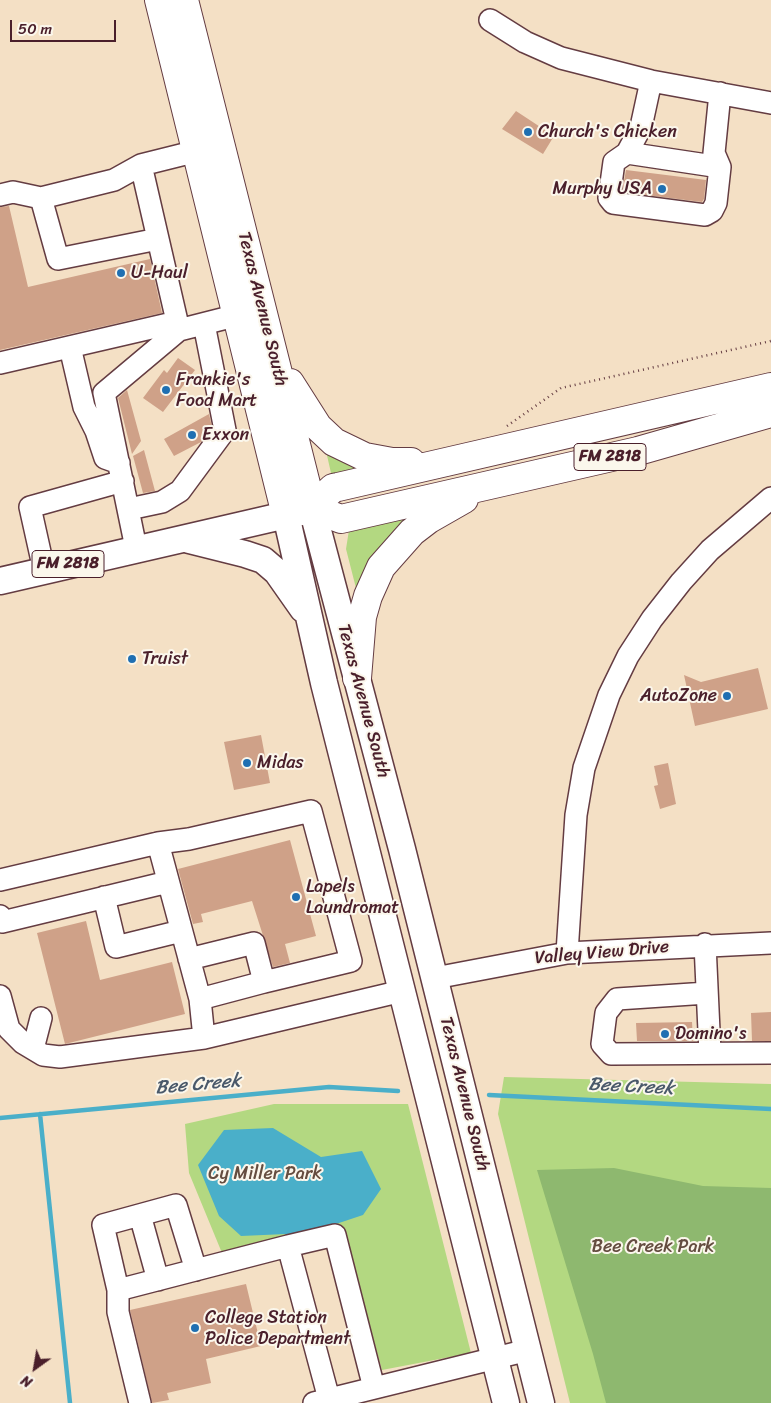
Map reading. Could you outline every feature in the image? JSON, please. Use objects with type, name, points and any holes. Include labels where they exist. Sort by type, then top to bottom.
[{"type":"highway","name":"Texas Avenue South","points":[[159,0],[286,515]]},
{"type":"highway","name":"Texas Avenue South","points":[[184,0],[312,508]]},
{"type":"highway","points":[[274,355],[318,427],[334,442],[350,452],[380,460],[442,462]]},
{"type":"highway","name":"FM 2818","points":[[286,515],[312,508],[332,488],[771,387]]},
{"type":"highway","name":"FM 2818","points":[[312,508],[341,519],[638,451],[771,413]]},
{"type":"highway","points":[[357,678],[362,617],[368,596],[382,567],[412,532],[429,519],[486,486]]},
{"type":"main road","name":"Texas Avenue South","points":[[312,508],[435,978],[541,1403]]},
{"type":"main road","name":"FM 2818","points":[[0,581],[136,548],[286,515]]},
{"type":"main road","name":"Texas Avenue South","points":[[286,515],[324,683],[506,1403]]},
{"type":"main road","points":[[183,538],[263,560],[282,578],[311,621]]},
{"type":"main road","points":[[375,886],[399,908],[413,965],[422,977],[435,978]]},
{"type":"main road","points":[[402,991],[426,1011],[447,1085],[466,1105]]},
{"type":"street","points":[[490,20],[525,42],[561,58],[650,81],[771,103]]},
{"type":"street","points":[[650,81],[642,127],[626,153],[614,162],[609,198],[613,203],[705,214],[712,211],[716,203],[720,167],[714,153],[720,93]]},
{"type":"street","points":[[0,195],[12,192],[41,198],[114,180],[141,165],[197,151]]},
{"type":"street","points":[[626,153],[720,167]]},
{"type":"street","points":[[141,165],[178,326]]},
{"type":"street","points":[[41,198],[58,259],[158,239]]},
{"type":"street","points":[[0,363],[178,326],[204,324],[238,315]]},
{"type":"street","points":[[129,509],[162,502],[180,491],[225,430],[204,324]]},
{"type":"street","points":[[136,548],[122,472],[104,393],[178,326]]},
{"type":"street","points":[[70,347],[84,407],[96,431],[105,458],[122,472]]},
{"type":"street","points":[[44,570],[30,507],[122,472]]},
{"type":"street","points":[[567,953],[576,815],[584,768],[609,695],[628,656],[652,619],[681,582],[710,550],[771,498]]},
{"type":"street","points":[[0,880],[158,843],[189,839],[311,811],[351,961],[200,999]]},
{"type":"street","points":[[158,843],[200,999],[204,1038]]},
{"type":"street","points":[[1,920],[168,882]]},
{"type":"street","points":[[104,897],[116,947],[181,931]]},
{"type":"street","points":[[188,959],[254,943],[264,982]]},
{"type":"street","name":"Valley View Drive","points":[[435,978],[567,953],[705,944],[771,943]]},
{"type":"street","points":[[705,944],[710,1053]]},
{"type":"street","points":[[0,996],[9,1029],[23,1044],[43,1055],[60,1057],[204,1038],[402,991]]},
{"type":"street","points":[[707,993],[617,999],[606,1013],[602,1044],[612,1054],[771,1053]]},
{"type":"street","points":[[33,1049],[41,1018]]},
{"type":"street","points":[[140,1403],[118,1312],[118,1290],[103,1225],[176,1205],[196,1270]]},
{"type":"street","points":[[140,1215],[158,1280]]},
{"type":"street","points":[[118,1290],[335,1235],[374,1388]]},
{"type":"street","points":[[288,1246],[322,1401],[528,1350]]},
{"type":"path","points":[[504,428],[561,388],[771,341]]},
{"type":"green space","points":[[326,451],[372,466],[333,474],[331,473]]},
{"type":"green space","points":[[424,511],[357,592],[346,549],[349,530]]},
{"type":"green space","name":"Bee Creek Park","points":[[504,1077],[771,1084],[771,1403],[570,1403],[498,1114]]},
{"type":"green space","name":"Cy Miller Park","points":[[274,1104],[408,1104],[471,1353],[382,1370],[342,1226],[222,1253],[189,1173],[185,1124]]},
{"type":"green space","name":"Bee Creek Park","points":[[614,1168],[703,1186],[771,1188],[771,1403],[606,1403],[537,1170]]},
{"type":"water","points":[[273,1128],[321,1157],[362,1151],[381,1189],[363,1215],[309,1233],[241,1236],[219,1216],[198,1165],[224,1130]]},
{"type":"building","name":"Church's Chicken","points":[[516,111],[554,136],[543,154],[502,129]]},
{"type":"building","name":"Murphy USA","points":[[626,170],[706,180],[704,199],[702,202],[622,192]]},
{"type":"building","name":"U-Haul","points":[[9,206],[28,287],[150,259],[162,313],[0,350],[0,207]]},
{"type":"building","points":[[178,358],[195,370],[163,412],[143,398],[164,370],[167,373]]},
{"type":"building","points":[[127,390],[141,441],[132,454],[118,398]]},
{"type":"building","name":"Exxon","points":[[209,414],[212,427],[201,442],[174,456],[164,439]]},
{"type":"building","points":[[144,450],[155,491],[143,493],[133,456]]},
{"type":"building","name":"AutoZone","points":[[758,668],[768,709],[695,726],[684,675],[701,682]]},
{"type":"building","name":"Midas","points":[[261,735],[270,783],[234,790],[224,742]]},
{"type":"building","points":[[668,763],[676,804],[660,809],[654,786],[658,785],[654,766]]},
{"type":"building","points":[[290,840],[316,936],[285,944],[290,963],[273,967],[252,901],[201,914],[203,922],[193,924],[178,869]]},
{"type":"building","points":[[86,921],[100,980],[172,962],[185,1014],[65,1044],[37,933]]},
{"type":"building","points":[[771,1012],[771,1041],[752,1041],[751,1013]]},
{"type":"building","name":"Domino's","points":[[692,1022],[693,1041],[637,1041],[636,1023]]},
{"type":"building","name":"College Station Police Department","points":[[246,1284],[261,1346],[206,1359],[211,1383],[167,1393],[169,1400],[152,1403],[130,1310]]},
{"type":"waterway","name":"Bee Creek","points":[[0,1118],[329,1087],[398,1091]]},
{"type":"waterway","name":"Bee Creek","points":[[489,1095],[771,1109]]},
{"type":"waterway","points":[[40,1114],[70,1403]]},
{"type":"place","name":"Church's Chicken","points":[[528,132]]},
{"type":"place","name":"Murphy USA","points":[[662,189]]},
{"type":"place","name":"U-Haul","points":[[121,273]]},
{"type":"place","name":"Frankie's Food Mart","points":[[166,390]]},
{"type":"place","name":"Exxon","points":[[192,435]]},
{"type":"place","name":"Truist","points":[[132,659]]},
{"type":"place","name":"AutoZone","points":[[727,696]]},
{"type":"place","name":"Midas","points":[[247,763]]},
{"type":"place","name":"Lapels Laundromat","points":[[296,897]]},
{"type":"place","name":"Domino's","points":[[665,1034]]},
{"type":"place","name":"College Station Police Department","points":[[195,1328]]}]
